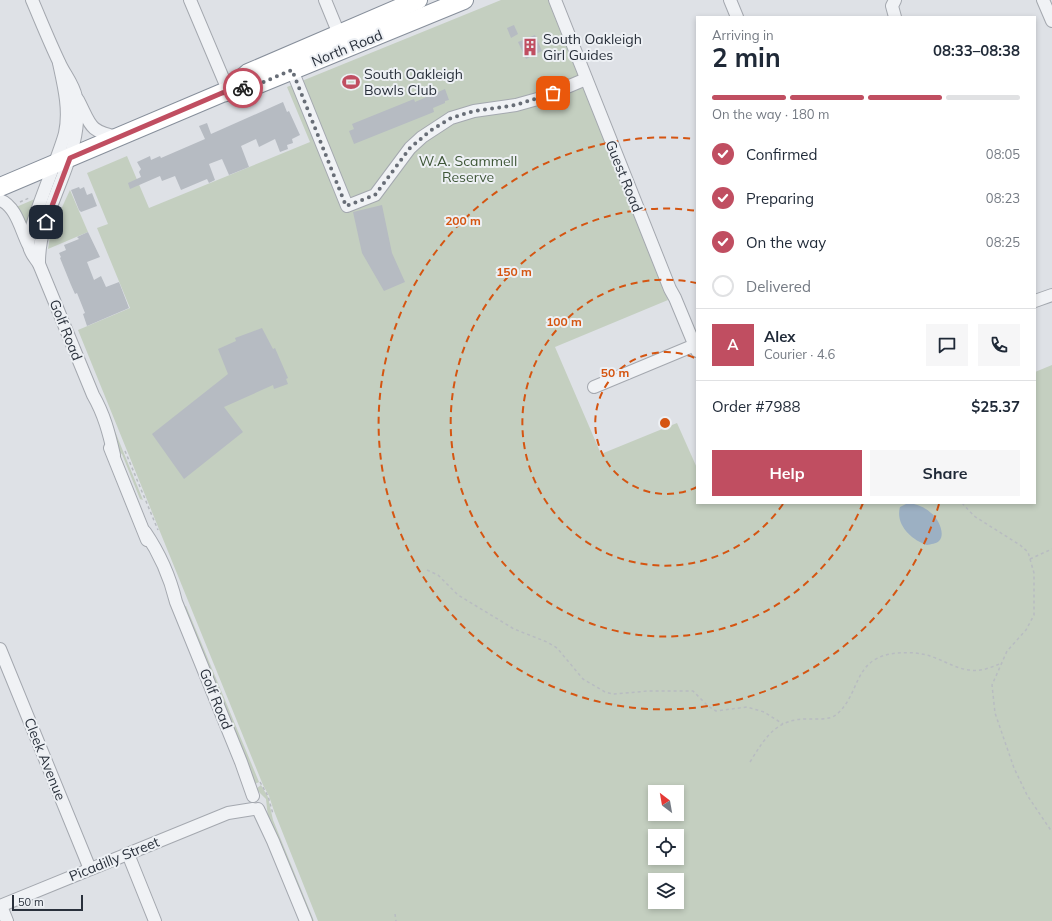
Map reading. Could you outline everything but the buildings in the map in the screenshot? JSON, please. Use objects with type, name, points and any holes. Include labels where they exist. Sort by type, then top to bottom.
[{"type":"highway","name":"North Road","points":[[0,187],[228,90],[254,86],[292,70],[418,0]]},
{"type":"highway","name":"North Road","points":[[228,90],[248,73],[464,0]]},
{"type":"street","points":[[32,0],[59,63],[70,80],[75,95],[91,127],[104,134],[118,137]]},
{"type":"street","points":[[190,0],[228,90]]},
{"type":"street","points":[[325,0],[342,41]]},
{"type":"street","name":"Guest Road","points":[[555,0],[670,289],[696,348]]},
{"type":"street","points":[[730,0],[737,16]]},
{"type":"street","points":[[895,0],[892,6],[895,16]]},
{"type":"street","points":[[1044,0],[1052,21]]},
{"type":"street","points":[[59,63],[66,103],[63,161]]},
{"type":"street","points":[[292,70],[346,206],[375,195],[410,148],[432,130],[451,118],[464,113],[516,105],[541,98],[586,79]]},
{"type":"street","points":[[28,245],[29,233],[76,132],[75,95]]},
{"type":"street","name":"Golf Road","points":[[39,264],[39,250],[42,232],[63,161]]},
{"type":"street","name":"Golf Road","points":[[0,200],[5,202],[13,210],[28,245],[39,264],[92,395],[101,410],[120,454],[162,579],[176,602],[241,762],[253,803],[273,840],[306,921]]},
{"type":"street","points":[[1036,302],[1052,295]]},
{"type":"street","points":[[594,387],[696,348]]},
{"type":"street","name":"Cleek Avenue","points":[[0,649],[90,869]]},
{"type":"street","name":"Picadilly Street","points":[[0,906],[253,803]]},
{"type":"street","points":[[128,854],[155,921]]},
{"type":"street","points":[[0,906],[7,921]]},
{"type":"path","points":[[20,202],[34,196]]},
{"type":"path","points":[[120,454],[147,504]]},
{"type":"path","points":[[963,504],[974,516],[1020,545],[1028,552],[1034,573],[1034,615],[1026,630],[1008,651],[992,685],[995,713],[1014,768],[1027,794],[1052,832]]},
{"type":"path","points":[[1030,560],[1052,549]]},
{"type":"path","points":[[427,570],[438,575],[458,595],[514,629],[547,642],[557,648],[583,679],[605,692],[613,694],[648,691],[693,691],[708,706],[716,711],[727,711],[746,707],[764,712],[782,724]]},
{"type":"path","points":[[750,762],[774,728],[795,720],[823,719],[835,716],[846,705],[863,669],[871,662],[890,654],[910,653],[929,656],[970,671],[984,670],[1002,663]]},
{"type":"path","points":[[395,914],[396,921]]},
{"type":"green space","name":"W.A. Scammell Reserve","points":[[501,0],[548,0],[668,300],[555,347],[601,454],[677,423],[696,466],[696,504],[1036,504],[1036,372],[1052,365],[1052,921],[318,921],[269,796],[263,785],[78,330],[130,308],[97,228],[108,224],[87,173],[127,156],[149,208],[310,142],[287,87]]},
{"type":"green space","points":[[70,190],[88,232],[48,249],[51,231]]},
{"type":"green space","points":[[37,198],[27,223],[22,225],[14,208]]},
{"type":"green space","points":[[103,402],[143,500],[140,499],[122,454],[118,452]]},
{"type":"green space","points":[[186,606],[259,782],[255,784],[184,607]]},
{"type":"green space","points":[[261,785],[268,797],[273,820],[314,921],[311,921],[268,818],[266,799],[256,789]]},
{"type":"water","points":[[906,504],[917,505],[923,507],[934,515],[940,526],[942,534],[939,541],[927,545],[911,536],[902,526],[899,514],[900,507]]},
{"type":"way so far","points":[[243,88],[254,86],[292,70],[346,206],[371,198],[375,195],[410,148],[430,131],[451,118],[474,111],[516,105],[553,93]]},
{"type":"place","name":"South Oakleigh Girl Guides","points":[[530,47]]},
{"type":"place","name":"South Oakleigh Bowls Club","points":[[351,82]]},
{"type":"route","points":[[46,222],[70,158],[228,90],[243,88]]}]
